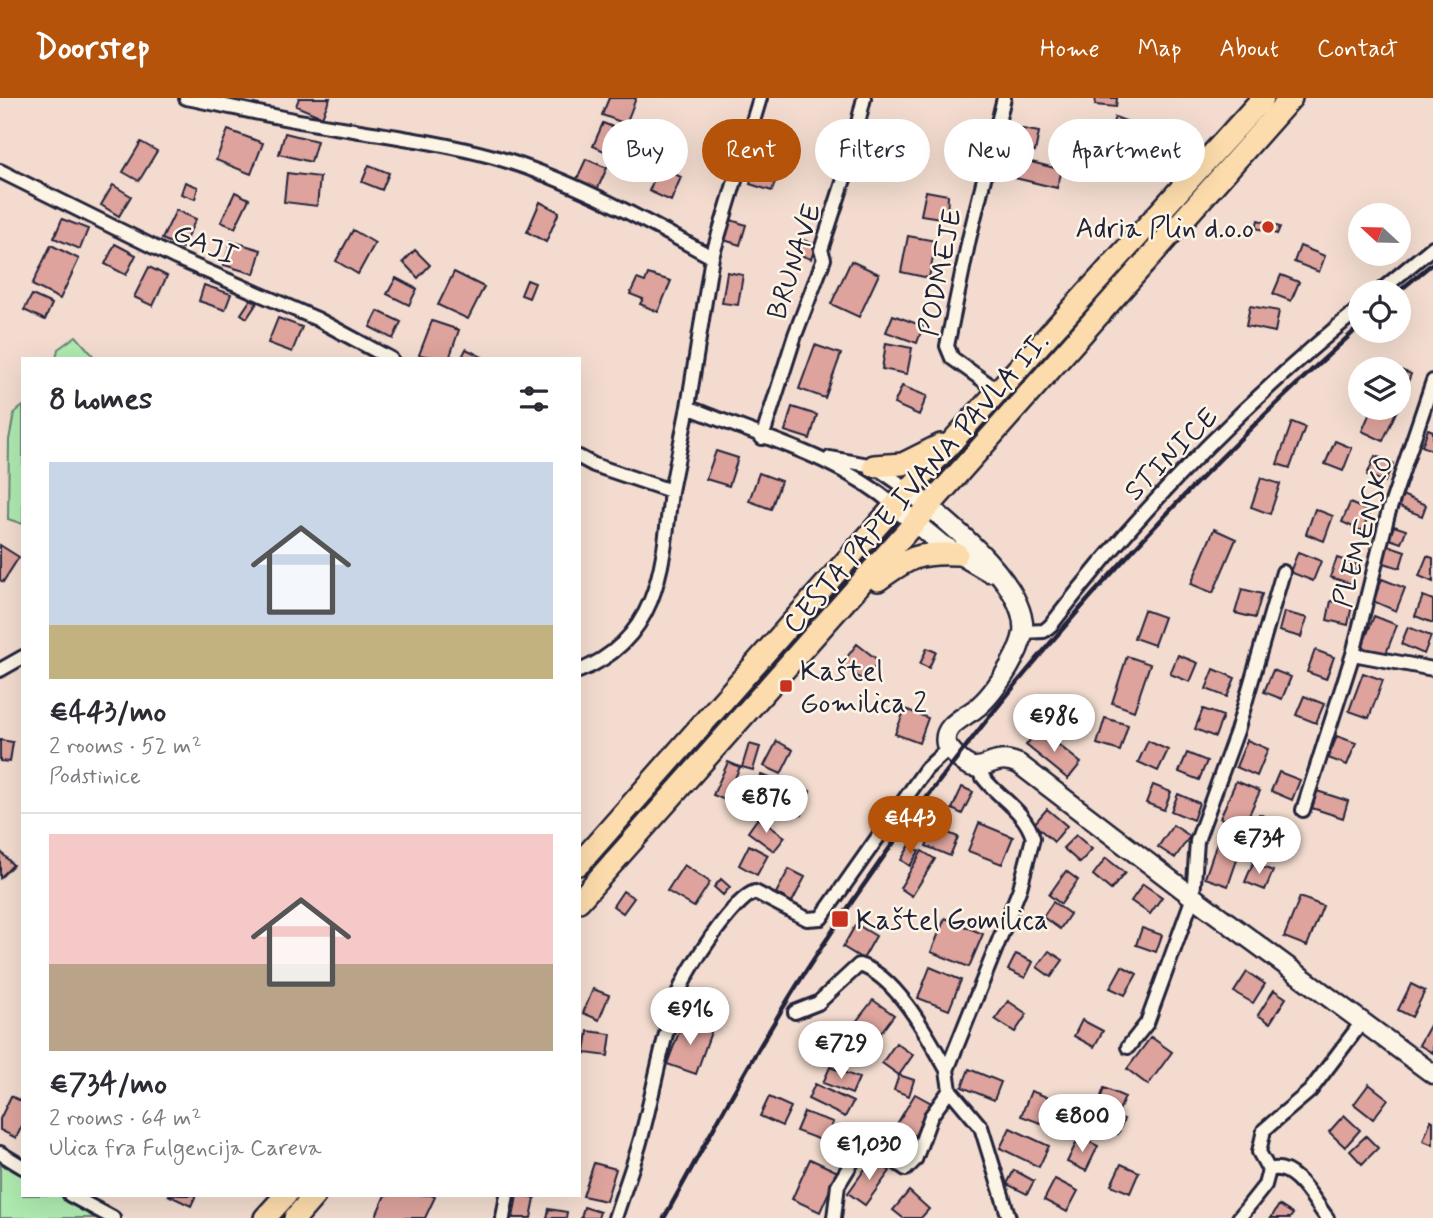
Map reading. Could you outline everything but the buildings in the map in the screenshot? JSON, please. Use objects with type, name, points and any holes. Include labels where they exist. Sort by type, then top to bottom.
[{"type":"main road","name":"CESTA PAPE IVANA PAVLA II.","points":[[581,862],[902,498],[1264,98]]},
{"type":"main road","name":"CESTA PAPE IVANA PAVLA II.","points":[[581,899],[1291,98]]},
{"type":"main road","points":[[874,466],[904,464],[958,436]]},
{"type":"main road","points":[[857,589],[870,585],[912,557],[934,553],[957,554]]},
{"type":"main road","points":[[265,1218],[284,1197]]},
{"type":"main road","points":[[295,1218],[313,1197]]},
{"type":"street","points":[[186,98],[310,123],[425,141],[495,157],[541,173],[612,204],[712,257]]},
{"type":"street","points":[[581,670],[597,664],[626,644],[646,613],[663,567],[671,491],[688,407],[712,257],[760,98]]},
{"type":"street","name":"BRUNAVE","points":[[762,438],[795,335],[824,259],[821,250],[846,173],[864,98]]},
{"type":"street","name":"PODMEJE","points":[[998,391],[952,358],[947,346],[972,227],[1004,98]]},
{"type":"street","name":"GAJI","points":[[0,171],[176,258],[317,319],[387,357]]},
{"type":"street","points":[[1393,280],[1433,247]]},
{"type":"street","name":"STINICE","points":[[1023,632],[1044,631],[1051,625],[1108,551],[1310,348],[1348,318]]},
{"type":"street","name":"PLEMENSKO","points":[[1303,810],[1353,654],[1388,514],[1433,381]]},
{"type":"street","points":[[688,407],[762,438],[819,457],[874,466],[902,498],[974,548],[1019,604],[1023,632],[1019,649],[992,691],[947,732],[945,738],[949,748],[967,766],[977,769],[992,788],[1021,813],[1033,838],[1020,888],[947,1070]]},
{"type":"street","points":[[819,457],[902,498]]},
{"type":"street","points":[[581,458],[671,491]]},
{"type":"street","points":[[923,515],[957,554],[1001,579]]},
{"type":"street","points":[[1128,1047],[1147,1023],[1193,897],[1197,841],[1237,731],[1283,572]]},
{"type":"street","points":[[1353,654],[1433,669]]},
{"type":"street","points":[[0,670],[21,658]]},
{"type":"street","points":[[615,1218],[640,1141],[659,1058],[680,989],[724,921],[744,898],[755,892],[807,919],[821,918],[926,769],[949,748]]},
{"type":"street","points":[[977,769],[1002,759],[1019,764],[1193,897],[1433,1074]]},
{"type":"street","points":[[795,1013],[818,1003],[859,965],[867,967],[886,982],[922,1026],[947,1070],[950,1090],[981,1127],[1009,1218]]},
{"type":"street","points":[[1239,1218],[1265,1185],[1269,1170],[1259,1152],[1259,1140],[1265,1130],[1310,1091],[1362,1022]]},
{"type":"street","points":[[834,1218],[838,1185],[865,1141],[906,1169],[915,1160],[931,1116],[950,1090]]},
{"type":"street","points":[[0,1153],[21,1166]]},
{"type":"street","points":[[1269,1170],[1283,1168],[1290,1171],[1327,1218]]},
{"type":"street","points":[[74,1197],[113,1218]]},
{"type":"street","points":[[503,1218],[508,1197]]},
{"type":"green space","points":[[76,336],[94,357],[56,357],[58,349]]},
{"type":"green space","points":[[21,408],[21,523],[8,519],[9,440],[14,413]]},
{"type":"green space","points":[[0,1164],[21,1175],[21,1197],[63,1197],[102,1218],[0,1218]]},
{"type":"railway","points":[[1411,281],[1433,263]]},
{"type":"railway","points":[[664,1218],[798,983],[939,781],[1069,621],[1138,544],[1210,469],[1348,337]]},
{"type":"place","name":"Adria Plin d.o.o","points":[[1268,227]]},
{"type":"place","name":"Kaštel Gomilica 2","points":[[786,686]]},
{"type":"place","name":"Kaštel Gomilica","points":[[840,919]]}]
